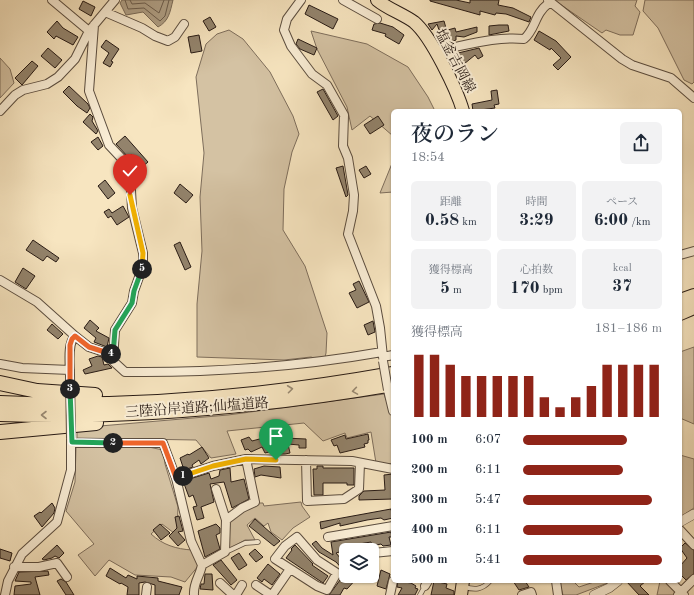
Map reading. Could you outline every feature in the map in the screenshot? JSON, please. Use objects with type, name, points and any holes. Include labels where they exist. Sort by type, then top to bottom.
[{"type":"highway","points":[[682,300],[694,296]]},
{"type":"highway","points":[[682,312],[694,308]]},
{"type":"highway","name":"三陸沿岸道路;仙塩道路","points":[[0,414],[98,415],[194,410],[317,386],[391,374]]},
{"type":"highway","points":[[0,383],[37,391],[85,395],[246,400]]},
{"type":"highway","name":"三陸沿岸道路;仙塩道路","points":[[0,403],[98,404],[246,400],[318,397],[390,387]]},
{"type":"highway","points":[[0,432],[142,419],[246,400]]},
{"type":"main road","name":"塩釜吉岡線","points":[[377,0],[413,22],[428,38],[462,109]]},
{"type":"street","points":[[52,0],[92,28]]},
{"type":"street","points":[[0,111],[15,95],[23,90],[47,84],[58,77],[75,59],[92,28],[115,0]]},
{"type":"street","points":[[302,0],[286,19],[284,30],[291,46],[307,68],[327,85],[344,115],[343,146],[348,158],[354,195],[353,211],[348,234],[376,306],[383,356],[390,387]]},
{"type":"street","points":[[343,0],[377,19]]},
{"type":"street","points":[[434,51],[488,41],[513,38],[524,39],[528,35],[541,9],[549,2],[622,59],[632,65],[671,78],[694,98]]},
{"type":"street","points":[[106,12],[142,28],[168,42],[175,37],[184,24]]},
{"type":"street","points":[[92,28],[89,91],[109,145],[125,162],[130,173],[132,208],[143,253],[143,266],[134,291],[132,303],[115,330],[113,361],[125,372],[154,372],[245,370],[391,356]]},
{"type":"street","points":[[682,254],[694,250]]},
{"type":"street","points":[[0,280],[25,293],[37,302],[89,347],[113,355]]},
{"type":"street","points":[[5,595],[14,567],[22,554],[57,522],[71,470],[72,440],[70,345],[75,336]]},
{"type":"street","points":[[0,364],[22,368],[70,372]]},
{"type":"street","points":[[72,440],[163,443],[176,478],[191,541],[202,565],[201,571],[193,586],[194,595]]},
{"type":"street","points":[[176,478],[213,466],[246,459],[360,463],[391,470]]},
{"type":"street","points":[[226,520],[242,508],[255,502],[246,459]]},
{"type":"street","points":[[306,460],[307,501],[344,499],[359,489],[360,463]]},
{"type":"street","points":[[202,565],[225,552],[226,520],[216,490]]},
{"type":"street","points":[[682,521],[694,514]]},
{"type":"street","points":[[328,537],[391,526]]},
{"type":"street","points":[[682,532],[694,545]]},
{"type":"street","points":[[297,537],[317,560],[338,573],[327,590],[317,586],[290,569],[275,559],[284,546],[297,537]]},
{"type":"street","points":[[379,552],[391,551]]},
{"type":"street","points":[[14,567],[39,567],[57,563],[67,578]]},
{"type":"street","points":[[256,584],[272,595],[290,569]]},
{"type":"street","points":[[672,583],[681,594],[694,580]]},
{"type":"street","points":[[220,583],[234,595],[242,585]]},
{"type":"street","points":[[390,595],[393,583]]},
{"type":"street","points":[[556,583],[558,595]]},
{"type":"street","points":[[594,595],[609,588],[615,583]]},
{"type":"street","points":[[522,595],[533,591]]},
{"type":"lane","points":[[225,552],[245,543],[258,542]]},
{"type":"lane","points":[[462,588],[476,590],[482,588],[488,583]]},
{"type":"lane","points":[[420,595],[426,584]]},
{"type":"shaded area","points":[[554,0],[637,0],[635,6],[640,12],[633,35],[620,35],[606,30],[602,33]]},
{"type":"shaded area","points":[[645,0],[694,0],[694,82],[692,84],[684,80],[658,28],[643,11]]},
{"type":"shaded area","points":[[229,30],[243,39],[270,72],[293,116],[299,134],[292,152],[284,189],[283,230],[305,266],[327,333],[324,361],[311,357],[284,360],[197,357],[197,304],[202,251],[200,197],[204,153],[196,77],[206,44],[217,34]]},
{"type":"shaded area","points":[[311,31],[367,44],[408,67],[428,97],[434,109],[391,109],[391,134],[370,116],[352,130],[347,107],[317,49]]},
{"type":"shaded area","points":[[0,58],[10,69],[14,83],[0,98]]},
{"type":"shaded area","points":[[391,166],[391,192],[380,193]]},
{"type":"shaded area","points":[[694,347],[694,424],[682,419],[682,351]]},
{"type":"shaded area","points":[[384,394],[391,413],[391,464],[376,463],[371,432],[347,438],[345,433],[323,441],[304,423],[227,431],[236,454],[211,458],[196,440],[77,438],[77,428],[228,415]]},
{"type":"shaded area","points":[[139,445],[163,450],[165,464],[178,507],[177,531],[174,533],[162,524],[151,534],[170,546],[192,550],[199,565],[185,582],[171,577],[135,575],[109,560],[95,576],[78,555],[94,544],[66,511],[75,482],[76,447]]},
{"type":"shaded area","points":[[682,456],[694,459],[694,508],[682,516]]},
{"type":"shaded area","points":[[301,502],[302,506],[310,517],[293,528],[282,540],[271,532],[268,523],[264,526],[255,518],[247,525],[255,540],[245,540],[231,548],[229,547],[228,522],[256,503],[263,503],[264,506]]},
{"type":"shaded area","points":[[560,583],[575,583],[579,587],[591,583],[608,583],[576,595],[563,595]]},
{"type":"shaded area","points":[[660,583],[668,583],[677,592],[673,595],[657,595]]},
{"type":"water","points":[[122,0],[173,0],[167,19],[158,27],[143,12],[126,15],[120,3]]},
{"type":"building","points":[[430,0],[456,0],[470,3],[470,0],[499,0],[498,5],[513,8],[531,17],[529,22],[506,14],[496,13],[495,15],[480,11],[480,15]]},
{"type":"building","points":[[83,1],[95,7],[91,16],[79,9]]},
{"type":"building","points":[[309,5],[338,19],[333,29],[305,14]]},
{"type":"building","points":[[210,17],[216,27],[209,31],[203,21]]},
{"type":"building","points":[[57,21],[63,28],[78,37],[73,45],[56,36],[54,39],[47,32]]},
{"type":"building","points":[[444,21],[446,28],[439,30],[437,24],[432,30],[428,24]]},
{"type":"building","points":[[380,23],[393,27],[404,35],[399,44],[385,36],[386,34],[372,30],[374,24]]},
{"type":"building","points":[[508,25],[509,31],[489,35],[489,26]]},
{"type":"building","points":[[477,27],[477,32],[464,37],[456,36],[456,40],[448,43],[446,36],[444,36],[444,31],[455,28],[456,32]]},
{"type":"building","points":[[539,31],[556,41],[571,57],[558,70],[553,65],[561,58],[551,48],[550,50],[534,40]]},
{"type":"building","points":[[199,35],[202,51],[191,53],[188,37]]},
{"type":"building","points":[[298,39],[317,48],[314,55],[300,49],[296,44]]},
{"type":"building","points":[[106,40],[119,49],[111,61],[113,62],[110,67],[103,63],[109,53],[101,47]]},
{"type":"building","points":[[48,48],[62,60],[55,68],[41,56]]},
{"type":"building","points":[[479,48],[483,56],[478,59],[475,55],[464,64],[454,54]]},
{"type":"building","points":[[32,61],[38,66],[22,85],[15,78]]},
{"type":"building","points":[[69,86],[88,104],[90,108],[87,113],[77,106],[63,92]]},
{"type":"building","points":[[323,89],[338,116],[333,120],[317,92]]},
{"type":"building","points":[[497,90],[499,104],[494,105],[495,108],[473,109],[472,104],[492,100],[491,91]]},
{"type":"building","points":[[90,114],[93,117],[92,121],[98,131],[96,134],[83,122]]},
{"type":"building","points":[[378,116],[384,125],[370,134],[364,125]]},
{"type":"building","points":[[125,136],[148,162],[142,167],[131,154],[128,157],[116,144]]},
{"type":"building","points":[[98,137],[103,146],[98,150],[91,142]]},
{"type":"building","points":[[343,166],[348,195],[346,197],[336,168]]},
{"type":"building","points":[[366,166],[371,174],[364,178],[359,170]]},
{"type":"building","points":[[105,180],[115,193],[108,199],[98,186]]},
{"type":"building","points":[[180,184],[193,195],[186,203],[174,193]]},
{"type":"building","points":[[123,206],[129,217],[117,225],[111,216],[108,218],[104,212],[109,209],[112,213]]},
{"type":"building","points":[[33,240],[59,258],[56,262],[47,256],[43,261],[26,250]]},
{"type":"building","points":[[180,242],[191,267],[185,270],[174,245]]},
{"type":"building","points":[[23,268],[35,276],[26,289],[15,282]]},
{"type":"building","points":[[359,281],[369,302],[357,308],[349,293],[356,290],[353,284]]},
{"type":"building","points":[[90,320],[99,328],[96,331],[109,338],[107,347],[94,342],[96,338],[84,328]]},
{"type":"building","points":[[373,321],[375,332],[368,335],[364,325]]},
{"type":"building","points":[[52,324],[63,334],[58,339],[47,330]]},
{"type":"building","points":[[98,356],[102,357],[104,365],[108,364],[112,368],[85,374],[83,370],[92,366],[89,359]]},
{"type":"building","points":[[368,434],[369,440],[368,443],[364,444],[365,447],[340,453],[337,445],[334,446],[331,440],[345,435],[346,439]]},
{"type":"building","points":[[249,437],[252,441],[267,437],[269,442],[285,438],[306,439],[306,448],[299,448],[299,445],[288,444],[290,453],[278,454],[277,450],[265,453],[262,447],[251,452],[248,449],[245,450],[241,440]]},
{"type":"building","points":[[202,447],[209,458],[201,464],[199,460],[192,465],[193,467],[184,470],[180,458],[188,454],[189,455]]},
{"type":"building","points":[[264,466],[280,467],[281,478],[261,475],[255,477],[254,469]]},
{"type":"building","points":[[317,466],[323,466],[323,468],[354,468],[354,485],[347,485],[347,483],[323,483],[323,495],[314,495],[313,469],[317,469]]},
{"type":"building","points":[[230,468],[231,482],[244,479],[249,499],[232,508],[224,482],[210,484],[214,502],[201,507],[204,518],[197,520],[193,507],[197,506],[193,495],[189,497],[183,481],[209,473],[211,479],[219,476],[220,470]]},
{"type":"building","points":[[391,474],[391,499],[359,500],[359,496],[364,491],[385,490],[384,475]]},
{"type":"building","points":[[52,503],[55,508],[54,513],[42,527],[34,516],[40,512],[41,513]]},
{"type":"building","points":[[391,509],[391,518],[384,520],[381,518],[340,526],[340,523],[321,529],[320,522]]},
{"type":"building","points":[[179,516],[183,531],[178,532],[185,540],[178,546],[169,536],[177,528],[175,517]]},
{"type":"building","points":[[255,519],[280,541],[274,546],[249,526]]},
{"type":"building","points":[[160,524],[170,533],[161,540],[153,530]]},
{"type":"building","points":[[216,524],[220,528],[220,533],[216,535],[220,549],[205,557],[198,531]]},
{"type":"building","points":[[391,532],[391,537],[389,537],[391,545],[383,546],[379,543],[371,542],[339,543],[339,552],[336,553],[339,557],[339,565],[319,552],[312,544],[316,541],[322,548],[333,555],[331,542]]},
{"type":"building","points":[[685,543],[694,550],[694,574],[686,580],[682,576],[682,564],[687,558],[682,551],[682,546]]},
{"type":"building","points":[[57,545],[64,553],[59,558],[55,556],[44,560],[42,559]]},
{"type":"building","points":[[295,545],[313,564],[312,565],[328,576],[323,583],[286,558]]},
{"type":"building","points":[[0,549],[12,553],[10,561],[0,558]]},
{"type":"building","points":[[255,549],[263,557],[256,562],[249,554]]},
{"type":"building","points":[[239,553],[247,565],[239,570],[231,558]]},
{"type":"building","points":[[221,560],[237,580],[231,585],[213,565]]},
{"type":"building","points":[[268,564],[280,574],[272,585],[264,579],[262,582],[257,578]]},
{"type":"building","points":[[110,568],[126,578],[128,575],[137,579],[137,576],[158,578],[158,581],[182,587],[179,595],[155,595],[155,585],[145,582],[139,583],[139,595],[127,595],[128,587],[106,576]]},
{"type":"building","points":[[381,570],[390,574],[386,589],[377,586],[379,583]]},
{"type":"building","points":[[48,571],[49,575],[35,577],[40,595],[14,595],[15,586],[31,584],[31,582],[15,581],[19,572]]},
{"type":"building","points":[[205,574],[212,574],[213,590],[200,589],[201,584],[204,584]]},
{"type":"building","points":[[61,579],[66,582],[74,595],[66,595],[57,581]]},
{"type":"building","points":[[339,581],[339,583],[353,583],[347,589],[344,588],[340,595],[329,595]]},
{"type":"building","points":[[398,583],[411,583],[418,589],[415,595],[398,595],[402,588],[397,587]]},
{"type":"building","points":[[434,583],[447,584],[446,588],[454,591],[454,595],[431,595]]},
{"type":"building","points":[[514,583],[526,583],[529,587],[519,590]]},
{"type":"building","points":[[628,583],[644,583],[640,586],[649,595],[639,595]]},
{"type":"route","points":[[130,195],[143,253],[143,266],[140,278],[134,291],[132,303],[115,330],[113,355],[89,347],[75,336],[72,339],[70,345],[70,375],[72,442],[163,443],[176,478],[213,466],[246,459],[276,460]]}]
